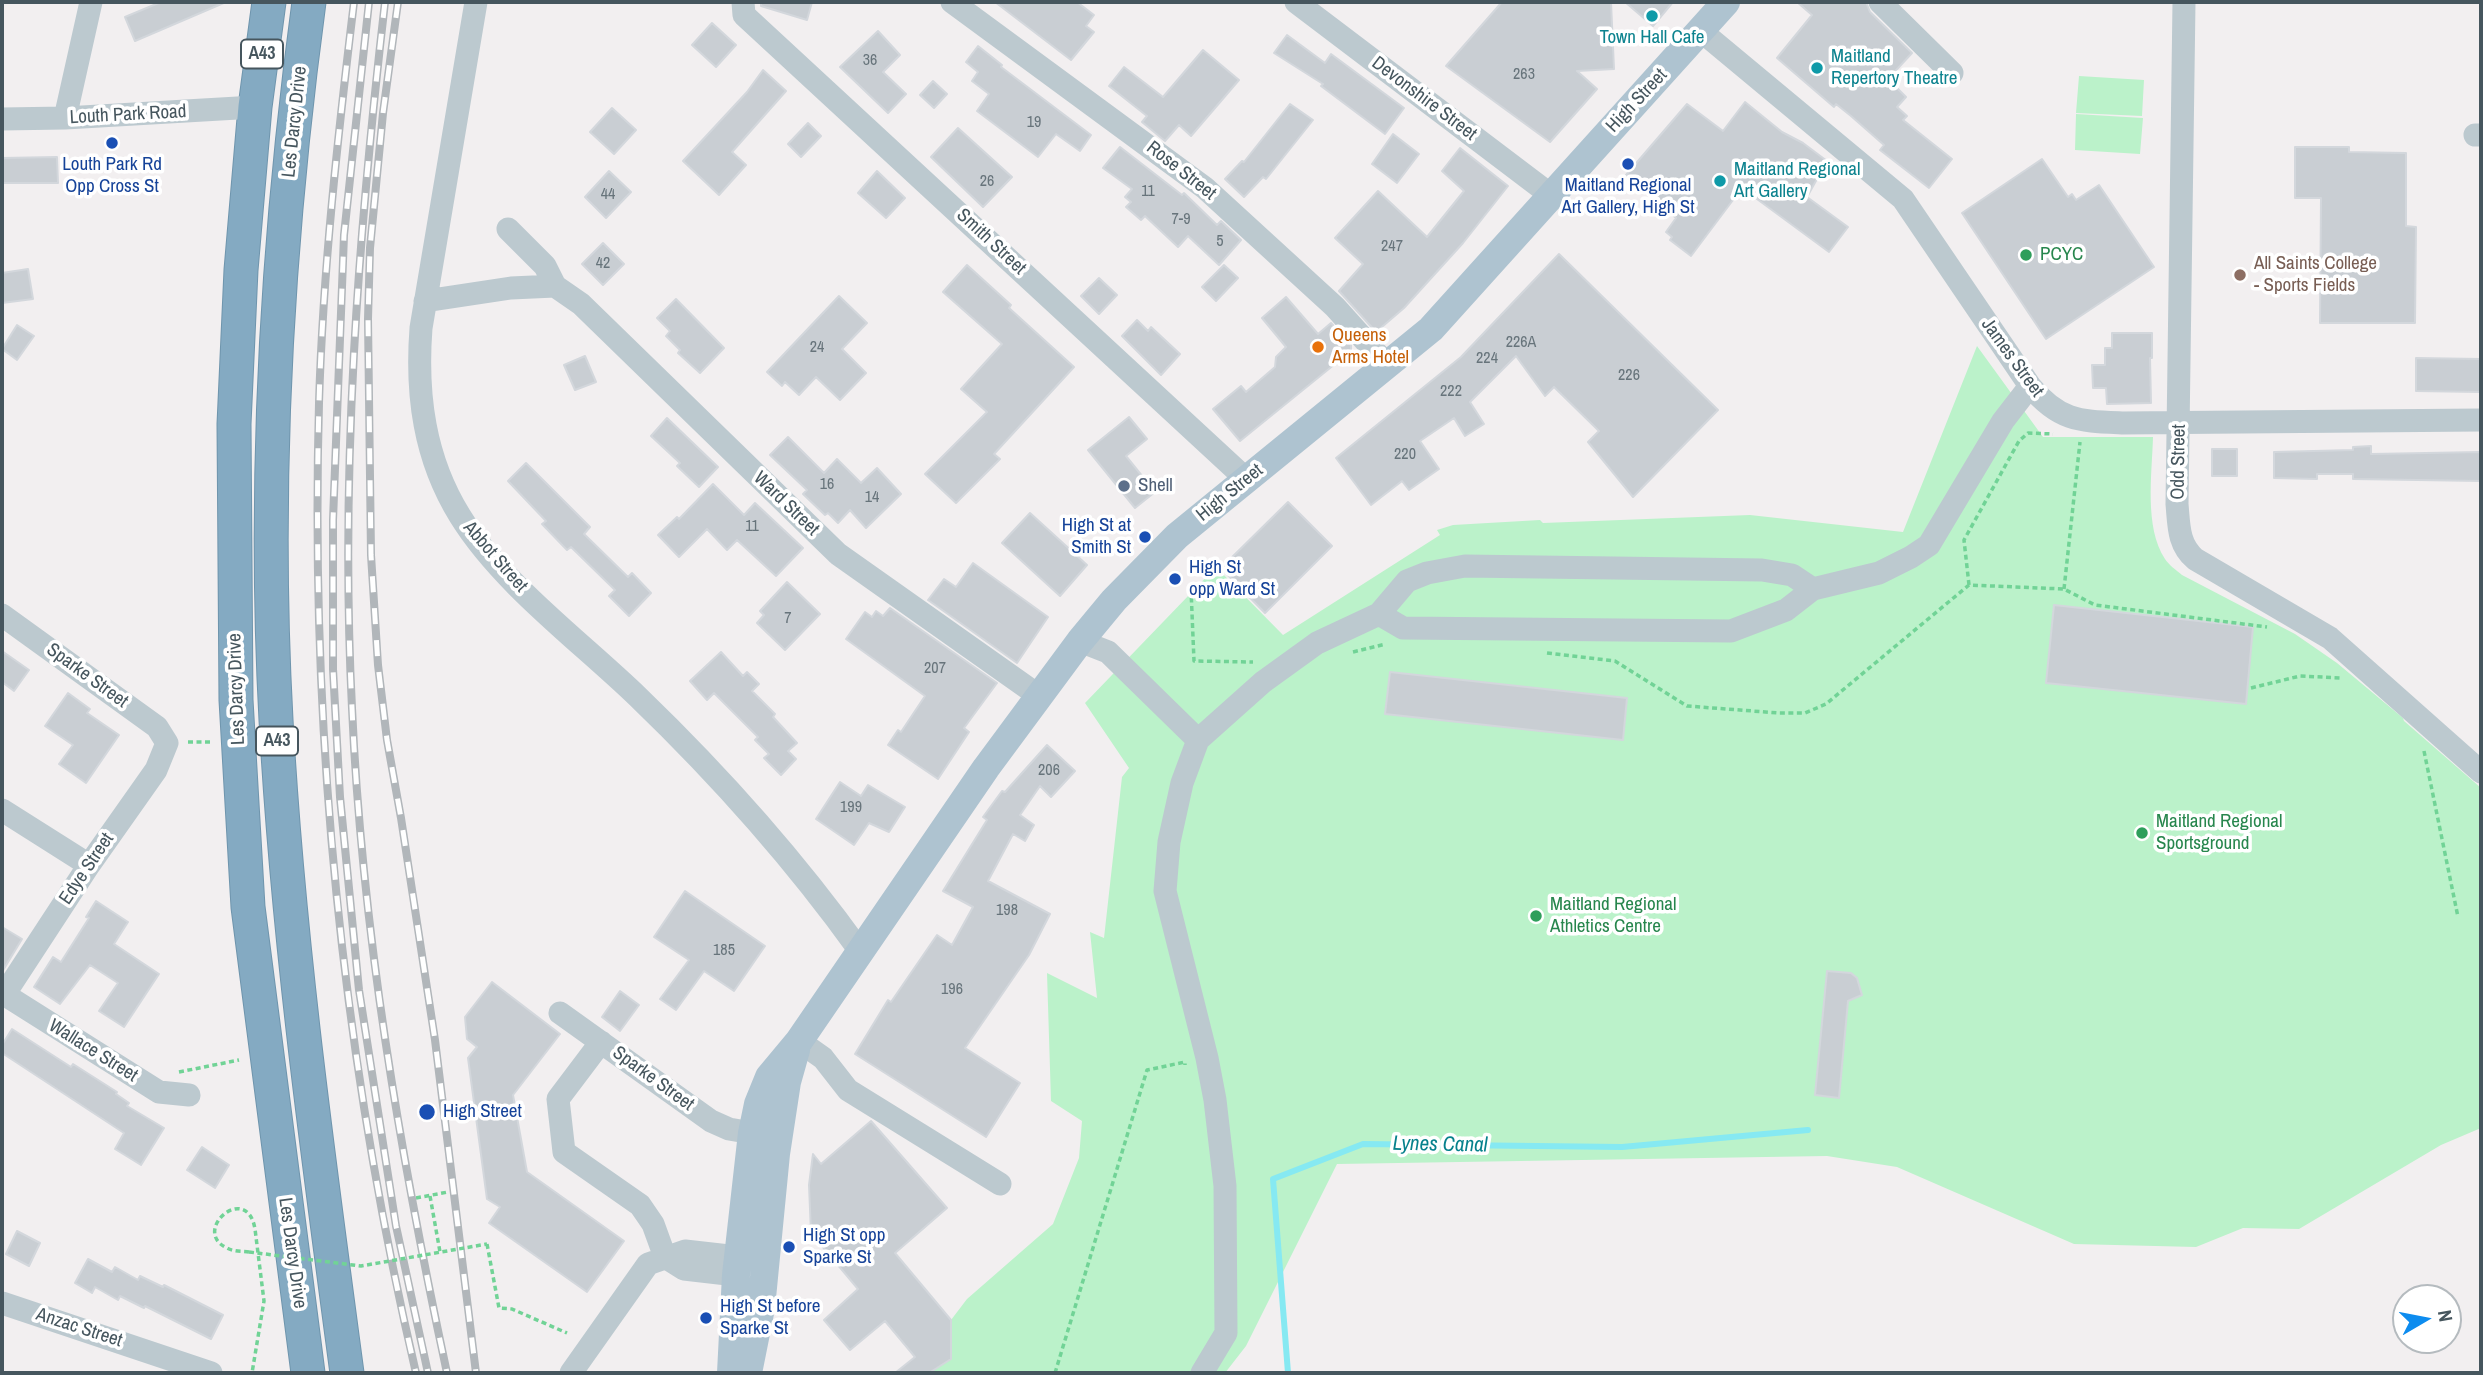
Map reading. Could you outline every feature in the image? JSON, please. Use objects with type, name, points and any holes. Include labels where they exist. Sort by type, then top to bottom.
[{"type":"highway","name":"Les Darcy Drive","points":[[269,2],[255,107],[241,270],[234,424],[236,699],[248,906],[308,1373]]},
{"type":"highway","name":"Les Darcy Drive","points":[[309,2],[295,105],[277,348],[272,480],[276,716],[284,842],[301,1006],[347,1373]]},
{"type":"highway","points":[[255,107],[295,105]]},
{"type":"main road","name":"High Street","points":[[743,1373],[741,1267],[752,1133],[758,1104],[769,1077],[799,1041],[986,768],[1080,641],[1158,554],[1431,329],[1726,2]]},
{"type":"main road","name":"High Street","points":[[743,1373],[761,1308],[776,1154],[788,1082],[799,1041]]},
{"type":"main road","points":[[741,1267],[755,1213],[776,1154]]},
{"type":"street","points":[[65,118],[91,2]]},
{"type":"street","name":"Abbot Street","points":[[476,2],[425,301],[419,359],[423,421],[431,454],[460,516],[500,568],[639,698],[754,816],[793,862],[860,951]]},
{"type":"street","name":"Smith Street","points":[[743,2],[744,15],[1246,479]]},
{"type":"street","name":"Rose Street","points":[[952,2],[1205,188],[1335,307],[1388,366]]},
{"type":"street","name":"Devonshire Street","points":[[1296,2],[1552,196]]},
{"type":"street","points":[[1881,2],[1952,73]]},
{"type":"street","name":"Odd Street","points":[[2184,2],[2177,504],[2180,539],[2185,550],[2195,559],[2330,638],[2481,772]]},
{"type":"street","name":"James Street","points":[[1700,31],[1903,199],[2030,386],[2055,412],[2083,419],[2122,423],[2481,420]]},
{"type":"street","name":"Louth Park Road","points":[[2,119],[255,107]]},
{"type":"street","name":"Ward Street","points":[[508,229],[545,265],[555,286],[581,304],[838,554],[1039,696]]},
{"type":"street","points":[[425,301],[510,288],[555,286]]},
{"type":"street","points":[[1379,614],[1403,628],[1731,632],[1786,610],[1813,589],[1879,573],[1928,545],[2003,421],[2030,386]]},
{"type":"street","points":[[1202,1373],[1226,1333],[1225,1186],[1216,1100],[1208,1058],[1165,891],[1169,842],[1182,783],[1198,740],[1283,667],[1317,643],[1379,614],[1407,581],[1427,573],[1465,566],[1762,570],[1792,575],[1813,589]]},
{"type":"street","name":"Sparke Street","points":[[2,615],[156,727],[167,743]]},
{"type":"street","points":[[1080,641],[1108,652],[1198,740]]},
{"type":"street","name":"Edye Street","points":[[3,994],[156,770],[167,743]]},
{"type":"street","points":[[2,810],[89,865]]},
{"type":"street","name":"Wallace Street","points":[[3,994],[159,1092],[189,1095]]},
{"type":"street","name":"Sparke Street","points":[[560,1013],[711,1121],[729,1129],[752,1133]]},
{"type":"street","points":[[799,1041],[823,1058],[848,1090],[1000,1184]]},
{"type":"street","points":[[601,1042],[558,1099],[564,1152],[640,1205],[653,1224],[665,1257],[684,1269],[741,1267]]},
{"type":"street","points":[[571,1373],[643,1270],[649,1264],[665,1257]]},
{"type":"street","name":"Anzac Street","points":[[5,1310],[211,1373]]},
{"type":"street","name":"Anzac Street","points":[[156,1356],[188,1373]]},
{"type":"path","points":[[2064,589],[2083,419]]},
{"type":"path","points":[[1969,585],[1964,540],[2019,441],[2028,433],[2053,434]]},
{"type":"path","points":[[1538,652],[1615,661],[1687,706],[1805,713],[1826,704],[1969,585],[2064,589],[2095,605],[2274,628]]},
{"type":"path","points":[[1191,589],[1194,661],[1257,662]]},
{"type":"path","points":[[1343,655],[1392,643]]},
{"type":"path","points":[[2251,688],[2300,676],[2349,678]]},
{"type":"path","points":[[2422,740],[2458,917]]},
{"type":"path","points":[[159,1092],[172,1075],[182,1070],[239,1060]]},
{"type":"path","points":[[1055,1373],[1147,1070],[1185,1062]]},
{"type":"path","points":[[416,1198],[447,1192]]},
{"type":"path","points":[[430,1196],[440,1252]]},
{"type":"path","points":[[251,1373],[264,1301],[259,1266],[258,1254],[257,1242],[252,1218],[242,1210],[231,1210],[225,1212],[217,1221],[215,1234],[223,1246],[235,1251],[242,1251],[250,1252],[263,1254],[277,1256],[361,1266],[487,1244],[499,1308],[512,1309],[568,1333]]},
{"type":"green space","points":[[2079,76],[2144,80],[2142,116],[2076,113]]},
{"type":"green space","points":[[2076,114],[2143,118],[2140,154],[2075,150]]},
{"type":"green space","points":[[1977,346],[2043,437],[2153,437],[2152,516],[2158,546],[2165,559],[2182,575],[2295,634],[2337,663],[2481,788],[2481,1128],[2441,1145],[2299,1229],[2243,1228],[2196,1247],[2074,1244],[1897,1167],[1827,1156],[1337,1164],[1246,1346],[1225,1373],[925,1373],[949,1357],[951,1320],[967,1299],[1053,1224],[1079,1158],[1082,1121],[1051,1101],[1047,973],[1097,998],[1090,932],[1104,938],[1122,777],[1129,768],[1085,703],[1216,567],[1283,635],[1440,535],[1437,530],[1453,525],[1750,515],[1903,532]]},
{"type":"building","points":[[161,2],[226,2],[135,41],[125,17]]},
{"type":"building","points":[[761,2],[812,2],[807,20],[761,6]]},
{"type":"building","points":[[995,2],[1077,2],[1094,15],[1086,26],[1094,32],[1071,60]]},
{"type":"building","points":[[1502,2],[1611,2],[1614,69],[1577,71],[1597,89],[1550,142],[1446,66]]},
{"type":"building","name":"Town Hall Cafe","points":[[1625,2],[1673,2],[1653,26]]},
{"type":"building","points":[[1797,2],[1866,2],[1870,12],[1912,53],[1888,79],[1906,97],[1897,107],[1907,116],[1903,120],[1952,159],[1929,188],[1880,150],[1884,145],[1851,116],[1836,104],[1834,107],[1777,58],[1812,15]]},
{"type":"building","points":[[712,23],[736,45],[716,67],[692,45]]},
{"type":"building","points":[[878,31],[900,55],[883,72],[906,94],[888,113],[840,67]]},
{"type":"building","points":[[1287,35],[1325,63],[1331,54],[1404,108],[1385,134],[1321,86],[1323,84],[1274,53]]},
{"type":"building","points":[[978,46],[1002,65],[1001,67],[1091,135],[1080,151],[1056,134],[1038,157],[977,111],[989,94],[972,81],[978,72],[966,62]]},
{"type":"building","points":[[1203,50],[1239,80],[1191,136],[1179,125],[1165,141],[1142,122],[1147,116],[1109,86],[1124,67],[1163,97]]},
{"type":"building","points":[[763,70],[786,91],[732,152],[746,165],[719,195],[683,161],[747,92]]},
{"type":"building","points":[[933,81],[947,94],[934,108],[920,95]]},
{"type":"building","name":"Maitland Regional Art Gallery","points":[[1745,102],[1782,132],[1803,143],[1827,161],[1807,197],[1848,227],[1829,252],[1742,188],[1691,256],[1670,240],[1672,237],[1666,232],[1676,218],[1626,175],[1687,104],[1723,131]]},
{"type":"building","points":[[1290,104],[1313,120],[1266,179],[1263,177],[1244,197],[1225,179],[1244,162]]},
{"type":"building","points":[[612,108],[636,130],[614,154],[590,132]]},
{"type":"building","points":[[808,123],[821,136],[801,157],[788,144]]},
{"type":"building","points":[[958,128],[1012,177],[983,207],[931,157]]},
{"type":"building","points":[[1393,134],[1419,154],[1397,183],[1372,164]]},
{"type":"building","points":[[1120,147],[1182,195],[1184,193],[1217,225],[1221,221],[1241,240],[1219,265],[1188,236],[1178,247],[1145,216],[1141,220],[1126,207],[1131,202],[1125,197],[1132,189],[1103,168]]},
{"type":"building","points":[[2295,147],[2349,147],[2349,152],[2406,153],[2406,226],[2416,227],[2415,323],[2320,323],[2321,198],[2295,198]]},
{"type":"building","points":[[1460,148],[1508,186],[1463,243],[1404,308],[1376,332],[1339,291],[1363,264],[1335,238],[1378,191],[1427,237],[1464,191],[1442,171]]},
{"type":"building","points":[[57,157],[58,183],[2,183],[2,158]]},
{"type":"building","points":[[2042,159],[2068,197],[2072,194],[2076,200],[2099,185],[2154,267],[2046,339],[1962,213]]},
{"type":"building","points":[[609,171],[631,192],[606,218],[585,197]]},
{"type":"building","points":[[877,171],[905,198],[886,218],[858,193]]},
{"type":"building","points":[[603,243],[624,264],[603,285],[582,264]]},
{"type":"building","points":[[1559,254],[1718,410],[1633,497],[1588,442],[1599,431],[1554,387],[1545,396],[1516,356],[1470,402],[1484,424],[1465,436],[1454,418],[1420,441],[1439,469],[1409,490],[1402,481],[1371,505],[1336,458],[1461,357]]},
{"type":"building","points":[[967,265],[1011,305],[1009,308],[1074,367],[994,454],[1000,459],[956,503],[925,474],[987,412],[961,389],[1002,344],[943,292]]},
{"type":"building","points":[[1224,265],[1238,278],[1216,301],[1202,287]]},
{"type":"building","points":[[28,269],[33,299],[2,303],[2,273]]},
{"type":"building","points":[[1099,278],[1117,295],[1099,314],[1081,296]]},
{"type":"building","points":[[839,296],[867,323],[842,349],[866,373],[840,400],[816,377],[799,395],[785,382],[782,386],[767,372]]},
{"type":"building","name":"Queens Arms Hotel","points":[[1286,297],[1318,334],[1331,323],[1351,345],[1351,351],[1240,441],[1213,409],[1241,386],[1246,392],[1275,367],[1276,357],[1286,347],[1262,318]]},
{"type":"building","points":[[676,299],[724,348],[700,373],[678,353],[680,350],[666,336],[670,331],[657,318]]},
{"type":"building","points":[[1137,320],[1148,331],[1151,327],[1180,354],[1161,375],[1122,336]]},
{"type":"building","points":[[17,325],[34,336],[17,360],[2,349]]},
{"type":"building","points":[[2112,333],[2152,333],[2151,403],[2107,404],[2106,388],[2093,388],[2092,365],[2105,365],[2105,348],[2112,348]]},
{"type":"building","points":[[585,356],[596,382],[575,390],[564,365]]},
{"type":"building","points":[[2416,358],[2480,359],[2480,392],[2416,391]]},
{"type":"building","points":[[1129,417],[1147,439],[1126,456],[1155,492],[1135,508],[1088,450]]},
{"type":"building","points":[[667,418],[718,467],[699,487],[677,466],[680,463],[651,436]]},
{"type":"building","points":[[788,437],[824,473],[837,459],[861,483],[877,468],[901,494],[866,528],[850,510],[838,523],[828,513],[825,515],[803,494],[807,490],[770,455]]},
{"type":"building","points":[[2371,446],[2371,454],[2481,452],[2481,481],[2353,479],[2353,474],[2317,474],[2317,479],[2274,478],[2274,452],[2353,450],[2353,447]]},
{"type":"building","points":[[2212,449],[2237,449],[2237,476],[2212,476]]},
{"type":"building","points":[[526,463],[590,527],[584,534],[628,577],[632,573],[651,593],[629,616],[609,596],[615,590],[571,547],[567,550],[542,524],[546,521],[508,481]]},
{"type":"building","points":[[713,484],[744,515],[755,503],[803,548],[776,576],[737,540],[727,550],[707,529],[679,557],[658,535],[677,517],[679,519]]},
{"type":"building","points":[[1288,502],[1332,546],[1265,613],[1221,568]]},
{"type":"building","points":[[1030,513],[1087,565],[1060,596],[1002,543]]},
{"type":"building","points":[[973,563],[1048,617],[1017,663],[928,600],[944,579],[956,587]]},
{"type":"building","points":[[787,582],[820,614],[785,650],[757,623],[764,615],[760,611]]},
{"type":"building","points":[[2054,605],[2253,627],[2246,704],[2046,683]]},
{"type":"building","points":[[890,608],[997,683],[964,728],[969,732],[938,779],[888,745],[898,730],[901,732],[925,696],[846,639],[865,612],[872,617],[876,611],[883,616]]},
{"type":"building","points":[[2,651],[29,670],[14,691],[2,682]]},
{"type":"building","points":[[721,652],[743,676],[747,672],[759,684],[752,691],[775,714],[773,717],[797,743],[788,751],[796,759],[781,775],[764,758],[769,754],[755,740],[758,737],[714,693],[707,700],[690,681]]},
{"type":"building","points":[[1390,672],[1627,698],[1623,740],[1385,714]]},
{"type":"building","points":[[68,693],[90,709],[87,713],[119,735],[86,783],[59,764],[73,745],[45,726]]},
{"type":"building","points":[[1047,745],[1075,771],[1051,797],[1040,786],[1020,815],[1034,825],[1025,841],[1013,834],[988,881],[1050,914],[1029,955],[965,1048],[1020,1083],[986,1137],[855,1054],[888,1000],[891,1002],[937,935],[952,945],[973,907],[943,891],[987,820],[983,817],[1002,791],[1005,792]]},
{"type":"building","points":[[840,782],[861,796],[868,785],[905,807],[889,832],[869,823],[854,845],[816,819]]},
{"type":"building","points":[[685,891],[765,946],[734,991],[704,971],[676,1010],[660,999],[689,960],[654,937]]},
{"type":"building","points":[[96,901],[128,922],[114,944],[159,974],[124,1027],[99,1011],[118,983],[90,965],[60,1004],[34,987],[53,957],[61,962],[89,918],[86,917]]},
{"type":"building","points":[[2,927],[22,939],[2,972]]},
{"type":"building","points":[[1827,971],[1851,973],[1857,978],[1862,995],[1848,1001],[1839,1098],[1815,1095]]},
{"type":"building","points":[[492,982],[560,1034],[513,1095],[527,1172],[624,1241],[587,1292],[489,1223],[500,1207],[487,1199],[468,1058],[477,1047],[467,1039],[465,1017]]},
{"type":"building","points":[[620,991],[639,1005],[620,1031],[602,1017]]},
{"type":"building","points":[[12,1029],[71,1067],[73,1064],[117,1092],[116,1094],[129,1103],[127,1106],[164,1128],[141,1165],[115,1149],[124,1133],[2,1053],[2,1045]]},
{"type":"building","points":[[871,1121],[947,1208],[895,1253],[951,1320],[951,1359],[929,1373],[895,1373],[915,1357],[885,1321],[850,1350],[824,1320],[858,1289],[811,1233],[809,1185],[813,1154],[821,1164]]},
{"type":"building","points":[[202,1147],[229,1165],[215,1188],[187,1170]]},
{"type":"building","points":[[17,1231],[40,1243],[29,1266],[6,1254]]},
{"type":"building","points":[[88,1259],[112,1272],[115,1267],[138,1280],[140,1276],[163,1287],[164,1285],[223,1315],[211,1339],[145,1306],[144,1308],[120,1296],[118,1300],[95,1287],[92,1293],[75,1283]]},
{"type":"waterway","name":"Lynes Canal","points":[[1288,1373],[1273,1179],[1363,1144],[1622,1147],[1808,1130]]},
{"type":"railway","points":[[354,2],[332,202],[321,352],[318,525],[320,648],[326,770],[350,1013],[368,1134],[416,1373]]},
{"type":"railway","points":[[369,2],[344,235],[333,520],[333,669],[340,797],[359,990],[396,1226],[428,1373]]},
{"type":"railway","points":[[385,2],[367,178],[354,354],[348,531],[352,708],[364,876],[374,959],[399,1125],[447,1373]]},
{"type":"railway","points":[[398,2],[383,113],[370,248],[368,319],[371,555],[378,665],[387,740],[435,1040],[476,1373]]},
{"type":"place","name":"Town Hall Cafe","points":[[1652,16]]},
{"type":"place","name":"Maitland Repertory Theatre","points":[[1817,68]]},
{"type":"place","name":"Louth Park Rd Opp Cross St","points":[[112,143]]},
{"type":"place","name":"Maitland Regional Art Gallery, High St","points":[[1628,164]]},
{"type":"place","name":"Maitland Regional Art Gallery","points":[[1720,181]]},
{"type":"place","name":"PCYC","points":[[2026,255]]},
{"type":"place","name":"All Saints College - Sports Fields","points":[[2240,275]]},
{"type":"place","name":"Queens Arms Hotel","points":[[1318,347]]},
{"type":"place","name":"Shell","points":[[1124,486]]},
{"type":"place","name":"High St at Smith St","points":[[1145,537]]},
{"type":"place","name":"High St opp Ward St","points":[[1175,579]]},
{"type":"place","name":"Maitland Regional Sportsground","points":[[2142,833]]},
{"type":"place","name":"Maitland Regional Athletics Centre","points":[[1536,916]]},
{"type":"place","name":"High Street","points":[[427,1112]]},
{"type":"place","name":"High St opp Sparke St","points":[[789,1247]]},
{"type":"place","name":"High St before Sparke St","points":[[706,1318]]}]
